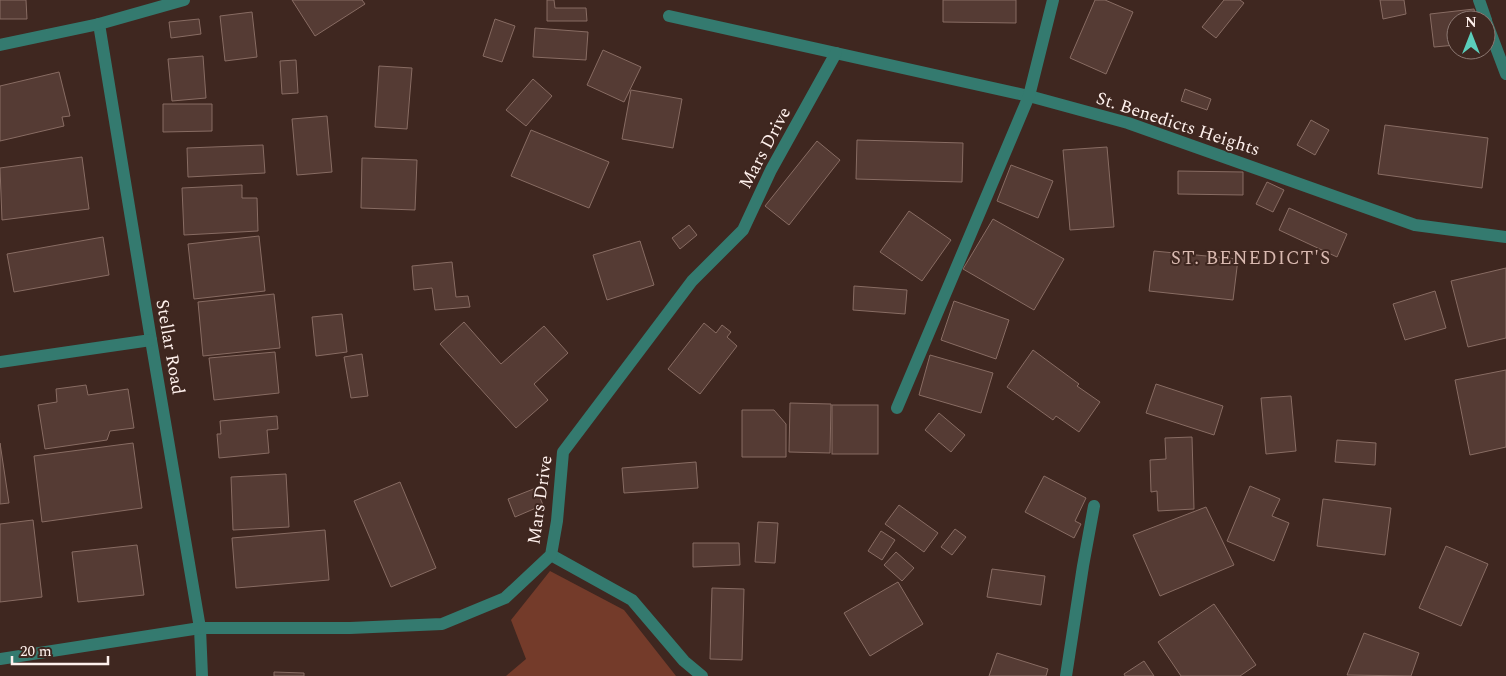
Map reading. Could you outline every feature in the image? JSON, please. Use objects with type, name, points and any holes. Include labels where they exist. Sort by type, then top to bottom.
[{"type":"street","points":[[0,45],[99,24],[184,0]]},
{"type":"street","points":[[897,408],[1029,96],[1053,0]]},
{"type":"street","name":"St. Benedicts Heights","points":[[669,16],[1029,96],[1128,123],[1415,225],[1506,237]]},
{"type":"street","name":"Stellar Road","points":[[99,24],[200,628],[202,676]]},
{"type":"street","points":[[1496,47],[1506,74]]},
{"type":"street","name":"Mars Drive","points":[[0,658],[200,628],[350,628],[442,624],[505,598],[551,555],[557,521],[563,452],[692,281],[743,230],[771,170],[836,53]]},
{"type":"street","points":[[0,362],[151,340]]},
{"type":"street","points":[[1066,676],[1094,506]]},
{"type":"street","points":[[551,555],[632,600],[684,661],[702,676]]},
{"type":"shaded area","points":[[550,571],[624,610],[676,676],[506,676],[526,659],[511,620]]},
{"type":"building","points":[[0,0],[26,0],[27,19],[0,19]]},
{"type":"building","points":[[292,0],[362,0],[365,4],[315,36]]},
{"type":"building","points":[[547,0],[554,0],[555,8],[586,8],[587,21],[547,21]]},
{"type":"building","points":[[943,0],[1016,0],[1016,23],[943,22]]},
{"type":"building","points":[[1095,0],[1105,0],[1133,12],[1106,74],[1070,58]]},
{"type":"building","points":[[1224,0],[1240,0],[1244,3],[1216,38],[1202,27]]},
{"type":"building","points":[[1380,0],[1404,0],[1406,14],[1383,19]]},
{"type":"building","points":[[252,12],[257,57],[225,61],[220,16]]},
{"type":"building","points":[[1446,12],[1446,46],[1434,47],[1430,14]]},
{"type":"building","points":[[199,19],[201,34],[171,38],[169,22]]},
{"type":"building","points":[[495,19],[515,26],[502,62],[483,56]]},
{"type":"building","points":[[535,28],[588,32],[586,60],[533,57]]},
{"type":"building","points":[[603,50],[641,67],[624,102],[587,85]]},
{"type":"building","points":[[203,56],[206,98],[172,101],[168,59]]},
{"type":"building","points":[[296,60],[298,93],[282,94],[280,61]]},
{"type":"building","points":[[379,66],[412,68],[407,129],[375,127]]},
{"type":"building","points":[[59,72],[70,116],[62,117],[64,126],[0,141],[0,86]]},
{"type":"building","points":[[533,79],[552,96],[526,126],[506,110]]},
{"type":"building","points":[[1185,89],[1211,99],[1207,110],[1181,101]]},
{"type":"building","points":[[631,90],[682,99],[673,148],[622,139]]},
{"type":"building","points":[[163,104],[212,104],[212,131],[163,132]]},
{"type":"building","points":[[327,116],[332,172],[297,175],[292,119]]},
{"type":"building","points":[[1311,120],[1329,130],[1315,155],[1297,145]]},
{"type":"building","points":[[1385,125],[1488,138],[1482,188],[1378,174]]},
{"type":"building","points":[[531,130],[609,162],[589,208],[511,176]]},
{"type":"building","points":[[857,140],[963,143],[962,182],[856,179]]},
{"type":"building","points":[[817,141],[840,160],[789,225],[765,206]]},
{"type":"building","points":[[263,145],[265,173],[188,177],[187,148]]},
{"type":"building","points":[[1107,147],[1114,227],[1070,230],[1063,150]]},
{"type":"building","points":[[82,157],[89,209],[2,220],[0,168]]},
{"type":"building","points":[[362,158],[417,160],[415,210],[361,208]]},
{"type":"building","points":[[1011,165],[1053,181],[1038,218],[997,201]]},
{"type":"building","points":[[1178,171],[1243,172],[1243,195],[1178,194]]},
{"type":"building","points":[[1267,182],[1284,190],[1273,212],[1256,204]]},
{"type":"building","points":[[242,185],[242,198],[257,198],[258,231],[184,235],[182,188]]},
{"type":"building","points":[[1289,208],[1347,234],[1337,257],[1279,230]]},
{"type":"building","points":[[909,211],[951,240],[922,281],[880,252]]},
{"type":"building","points":[[993,219],[1064,259],[1034,310],[963,269]]},
{"type":"building","points":[[689,225],[697,235],[680,249],[672,238]]},
{"type":"building","points":[[259,236],[265,291],[194,299],[188,244]]},
{"type":"building","points":[[103,237],[109,275],[14,292],[7,254]]},
{"type":"building","points":[[640,241],[654,285],[607,300],[593,255]]},
{"type":"building","points":[[1154,251],[1238,259],[1233,300],[1149,291]]},
{"type":"building","points":[[452,262],[456,297],[468,296],[470,307],[435,310],[432,288],[414,290],[412,266]]},
{"type":"building","points":[[1506,268],[1506,338],[1468,347],[1451,281]]},
{"type":"building","points":[[854,286],[907,290],[905,314],[853,310]]},
{"type":"building","points":[[1435,291],[1446,328],[1405,340],[1393,304]]},
{"type":"building","points":[[274,294],[280,348],[203,356],[198,302]]},
{"type":"building","points":[[954,301],[1009,320],[996,359],[941,340]]},
{"type":"building","points":[[342,314],[347,352],[316,356],[312,317]]},
{"type":"building","points":[[464,322],[501,364],[544,326],[568,353],[534,384],[548,400],[516,428],[440,344]]},
{"type":"building","points":[[704,323],[716,333],[722,325],[731,332],[727,337],[737,346],[700,394],[668,369]]},
{"type":"building","points":[[1033,350],[1100,402],[1079,432],[1056,416],[1053,420],[1007,387]]},
{"type":"building","points":[[275,352],[279,393],[214,400],[209,358]]},
{"type":"building","points":[[362,354],[368,396],[351,398],[344,357]]},
{"type":"building","points":[[930,355],[993,373],[981,413],[919,395]]},
{"type":"building","points":[[1506,370],[1506,447],[1470,455],[1455,380]]},
{"type":"building","points":[[1156,384],[1223,406],[1214,435],[1146,413]]},
{"type":"building","points":[[86,385],[88,395],[128,389],[134,428],[110,431],[107,440],[45,449],[38,405],[57,402],[56,389]]},
{"type":"building","points":[[1291,396],[1296,451],[1266,454],[1261,398]]},
{"type":"building","points":[[790,403],[831,404],[830,453],[789,452]]},
{"type":"building","points":[[832,405],[878,405],[878,454],[832,454]]},
{"type":"building","points":[[742,410],[774,410],[786,424],[786,457],[742,457]]},
{"type":"building","points":[[939,413],[965,435],[951,452],[925,430]]},
{"type":"building","points":[[277,416],[278,429],[267,430],[269,453],[219,458],[217,434],[221,434],[220,421]]},
{"type":"building","points":[[1192,437],[1194,509],[1158,511],[1157,491],[1151,492],[1150,460],[1166,459],[1165,438]]},
{"type":"building","points":[[1337,440],[1376,443],[1375,465],[1335,462]]},
{"type":"building","points":[[0,443],[9,503],[0,504]]},
{"type":"building","points":[[133,443],[142,508],[42,522],[34,456]]},
{"type":"building","points":[[696,462],[698,488],[624,493],[622,468]]},
{"type":"building","points":[[286,474],[289,527],[233,530],[231,477]]},
{"type":"building","points":[[1044,476],[1086,498],[1075,521],[1081,524],[1074,538],[1025,512]]},
{"type":"building","points":[[400,482],[436,568],[391,587],[354,501]]},
{"type":"building","points":[[1250,486],[1280,499],[1272,516],[1289,523],[1274,561],[1227,541]]},
{"type":"building","points":[[536,488],[543,505],[515,517],[508,499]]},
{"type":"building","points":[[1323,499],[1391,508],[1385,555],[1317,546]]},
{"type":"building","points":[[899,505],[938,533],[924,552],[885,524]]},
{"type":"building","points":[[1206,507],[1234,565],[1160,596],[1133,535]]},
{"type":"building","points":[[33,520],[42,597],[0,602],[0,524]]},
{"type":"building","points":[[758,522],[778,523],[775,563],[755,562]]},
{"type":"building","points":[[955,529],[966,537],[952,555],[941,547]]},
{"type":"building","points":[[325,530],[329,580],[236,588],[232,538]]},
{"type":"building","points":[[881,531],[895,540],[882,560],[868,551]]},
{"type":"building","points":[[693,543],[739,543],[740,565],[693,567]]},
{"type":"building","points":[[137,545],[144,595],[78,602],[72,552]]},
{"type":"building","points":[[1446,546],[1488,564],[1461,626],[1419,608]]},
{"type":"building","points":[[896,552],[914,568],[902,581],[884,565]]},
{"type":"building","points":[[992,569],[1045,576],[1041,605],[987,597]]},
{"type":"building","points":[[898,582],[923,624],[870,656],[844,613]]},
{"type":"building","points":[[712,588],[744,589],[742,660],[710,659]]},
{"type":"building","points":[[1214,604],[1256,665],[1240,676],[1181,676],[1158,642]]},
{"type":"building","points":[[1364,633],[1419,653],[1411,676],[1347,675]]},
{"type":"building","points":[[997,653],[1048,669],[1046,676],[989,676]]},
{"type":"building","points":[[1144,661],[1154,676],[1125,676],[1124,674]]},
{"type":"building","points":[[274,672],[304,673],[304,676],[274,676]]},
{"type":"district","name":"ST. BENEDICT'S","points":[[1251,258]]}]
